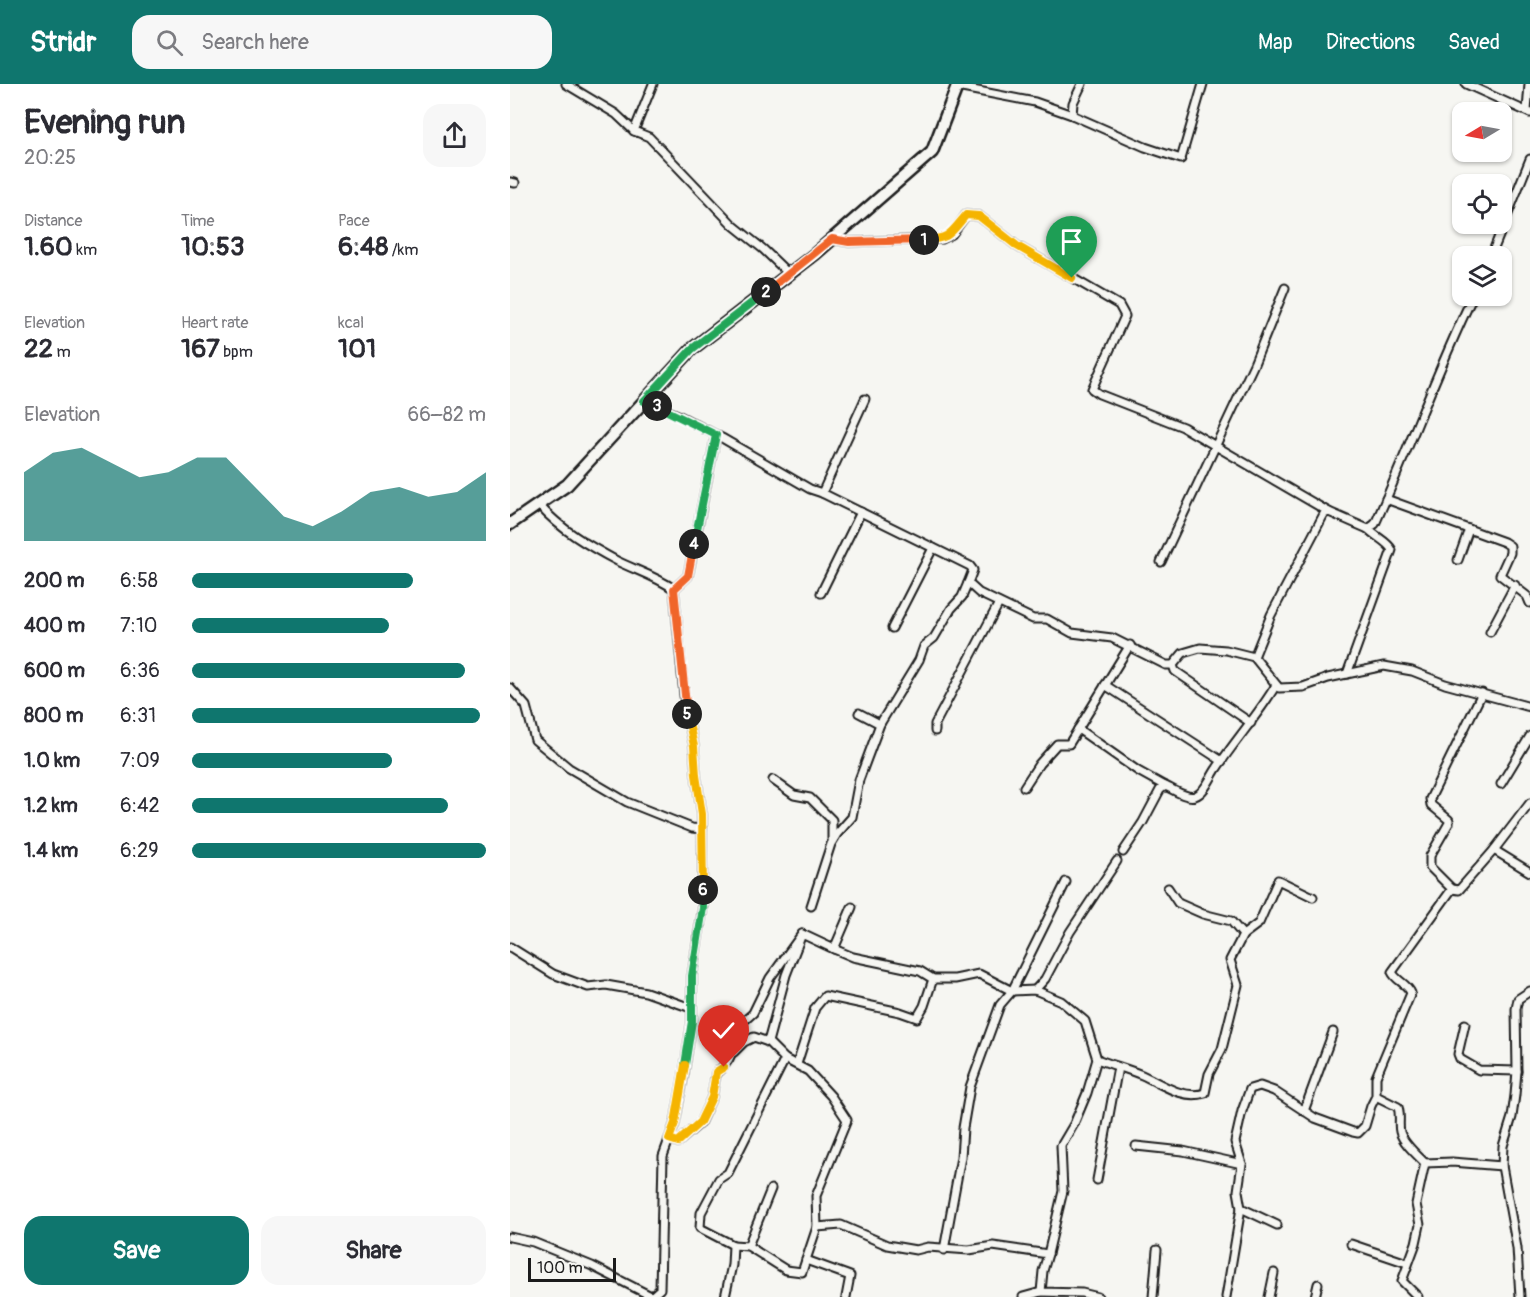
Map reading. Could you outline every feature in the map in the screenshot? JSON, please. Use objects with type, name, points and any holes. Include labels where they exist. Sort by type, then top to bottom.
[{"type":"street","points":[[566,84],[616,114],[634,131],[649,137],[733,225],[764,249],[789,274]]},
{"type":"street","points":[[634,131],[653,84]]},
{"type":"street","points":[[1072,115],[1073,103],[1082,84]]},
{"type":"street","points":[[510,524],[567,485],[692,349],[832,239],[933,152],[958,86],[1035,102],[1072,115],[1145,147],[1181,159],[1203,84]]},
{"type":"street","points":[[1466,84],[1528,112],[1529,84]]},
{"type":"street","points":[[1495,246],[1530,159]]},
{"type":"street","points":[[832,239],[849,242],[942,239],[952,234],[966,215],[979,216],[1017,246],[1119,305],[1125,316],[1092,389],[1099,394],[1183,427],[1329,512],[1368,529],[1376,538],[1389,544],[1392,550],[1347,674]]},
{"type":"street","points":[[1161,562],[1254,364],[1285,288]]},
{"type":"street","points":[[1368,529],[1375,524],[1406,456],[1469,306]]},
{"type":"street","points":[[822,493],[865,399]]},
{"type":"street","points":[[644,401],[716,435],[791,480],[861,512],[970,566],[973,570],[962,597],[951,609],[934,638],[924,646],[914,669],[880,724],[859,780],[852,817],[831,844]]},
{"type":"street","points":[[674,589],[688,576],[716,435]]},
{"type":"street","points":[[1386,500],[1510,546],[1510,553],[1500,574],[1527,596],[1530,603]]},
{"type":"street","points":[[510,1237],[533,1242],[591,1266],[652,1297],[660,1289],[663,1156],[675,1123],[684,1073],[692,1021],[692,976],[703,908],[702,814],[694,746],[686,705],[674,589],[661,579],[621,562],[577,539],[553,520],[539,505]]},
{"type":"street","points":[[821,593],[861,512]]},
{"type":"street","points":[[1254,657],[1271,615],[1324,514],[1329,512]]},
{"type":"street","points":[[1458,560],[1468,530]]},
{"type":"street","points":[[892,628],[933,548]]},
{"type":"street","points":[[968,583],[979,593],[1033,619],[1047,619],[1072,633],[1112,638],[1167,665],[1173,665]]},
{"type":"street","points":[[1490,632],[1515,585]]},
{"type":"street","points":[[935,731],[935,724],[999,603]]},
{"type":"street","points":[[1024,787],[1039,764],[1057,744],[1069,744],[1130,645]]},
{"type":"street","points":[[1173,665],[1183,653],[1200,648],[1226,650],[1254,657],[1279,688],[1303,687],[1384,666],[1412,671],[1445,684],[1530,707]]},
{"type":"street","points":[[1173,665],[1175,671],[1251,723]]},
{"type":"street","points":[[1105,685],[1222,761]]},
{"type":"street","points":[[1078,729],[1138,771],[1190,797],[1197,796],[1276,685]]},
{"type":"street","points":[[510,688],[526,706],[535,740],[568,768],[627,802],[692,828],[702,829]]},
{"type":"street","points":[[1452,889],[1431,867],[1430,856],[1449,820],[1431,805],[1430,799],[1482,693]]},
{"type":"street","points":[[859,713],[880,724]]},
{"type":"street","points":[[1501,784],[1530,736]]},
{"type":"street","points":[[773,780],[794,795],[810,798],[832,820],[831,844],[812,906]]},
{"type":"street","points":[[1124,852],[1160,790],[1165,786]]},
{"type":"street","points":[[1452,889],[1459,890],[1494,850],[1530,803]]},
{"type":"street","points":[[1494,850],[1530,872]]},
{"type":"street","points":[[1035,990],[1045,979],[1070,932],[1117,861]]},
{"type":"street","points":[[1097,1059],[1144,1076],[1161,1086],[1195,1096],[1205,1093],[1209,1074],[1222,1049],[1238,985],[1230,960],[1243,935],[1259,923],[1278,880],[1313,897]]},
{"type":"street","points":[[944,1250],[961,1157],[970,1087],[1000,1005],[1012,991],[1066,882]]},
{"type":"street","points":[[1168,888],[1178,903],[1203,914],[1231,921],[1243,935]]},
{"type":"street","points":[[1226,1297],[1229,1268],[1241,1208],[1238,1191],[1242,1164],[1235,1142],[1250,1089],[1260,1086],[1274,1091],[1315,1118],[1358,1133],[1365,1126],[1376,1096],[1376,1077],[1411,993],[1409,987],[1392,972],[1452,889]]},
{"type":"street","points":[[834,949],[852,907]]},
{"type":"street","points":[[802,934],[853,957],[920,971],[933,980],[955,979],[979,974],[1012,991],[1035,990],[1061,1001],[1085,1021],[1097,1059],[1087,1093],[1074,1124],[1061,1146],[1063,1191],[1043,1271],[1041,1292]]},
{"type":"street","points":[[768,1042],[786,975],[802,934]]},
{"type":"street","points":[[734,1052],[734,1030],[753,1013],[770,978],[802,934]]},
{"type":"street","points":[[510,947],[553,974],[588,987],[606,985],[646,992],[691,1008]]},
{"type":"street","points":[[797,1064],[815,1008],[825,996],[900,1012],[917,1018],[933,980]]},
{"type":"street","points":[[1520,1297],[1517,1248],[1502,1166],[1503,1146],[1512,1117],[1517,1071],[1516,1009],[1518,999],[1530,992]]},
{"type":"street","points":[[1465,1024],[1458,1054],[1460,1059],[1479,1070],[1517,1071]]},
{"type":"street","points":[[1304,1111],[1333,1032]]},
{"type":"street","points":[[669,1139],[678,1142],[700,1122],[712,1097],[716,1072],[724,1067],[744,1042],[754,1038],[768,1042],[785,1059],[808,1071],[831,1096],[847,1120],[816,1197],[817,1227],[802,1272],[786,1270],[748,1245],[733,1245],[700,1228],[701,1212],[719,1179],[728,1173],[785,1059]]},
{"type":"street","points":[[1097,1180],[1118,1067]]},
{"type":"street","points":[[1376,1096],[1398,1107],[1400,1133],[1425,1163],[1452,1162],[1502,1166]]},
{"type":"street","points":[[1136,1146],[1183,1151],[1242,1164]]},
{"type":"street","points":[[1418,1297],[1402,1281],[1420,1225],[1416,1204],[1425,1163]]},
{"type":"street","points":[[748,1245],[771,1189]]},
{"type":"street","points":[[1241,1208],[1277,1225]]},
{"type":"street","points":[[817,1227],[841,1225],[887,1245],[916,1250],[928,1247],[944,1250],[969,1250],[993,1246],[1048,1254]]},
{"type":"street","points":[[1351,1244],[1407,1263]]},
{"type":"street","points":[[726,1297],[733,1245]]},
{"type":"street","points":[[1153,1297],[1157,1250]]},
{"type":"street","points":[[806,1260],[850,1276],[846,1297]]},
{"type":"street","points":[[1269,1297],[1274,1273]]},
{"type":"street","points":[[1315,1297],[1318,1284]]},
{"type":"street","points":[[1023,1297],[1041,1292],[1082,1293],[1098,1297]]},
{"type":"route","points":[[724,1067],[716,1072],[712,1097],[700,1122],[678,1142],[669,1139],[675,1123],[692,1021],[690,1000],[692,976],[703,908],[702,814],[681,665],[674,589],[688,576],[716,435],[678,415],[644,401],[692,349],[832,239],[849,242],[942,239],[952,234],[966,215],[979,216],[1017,246],[1072,278]]}]
